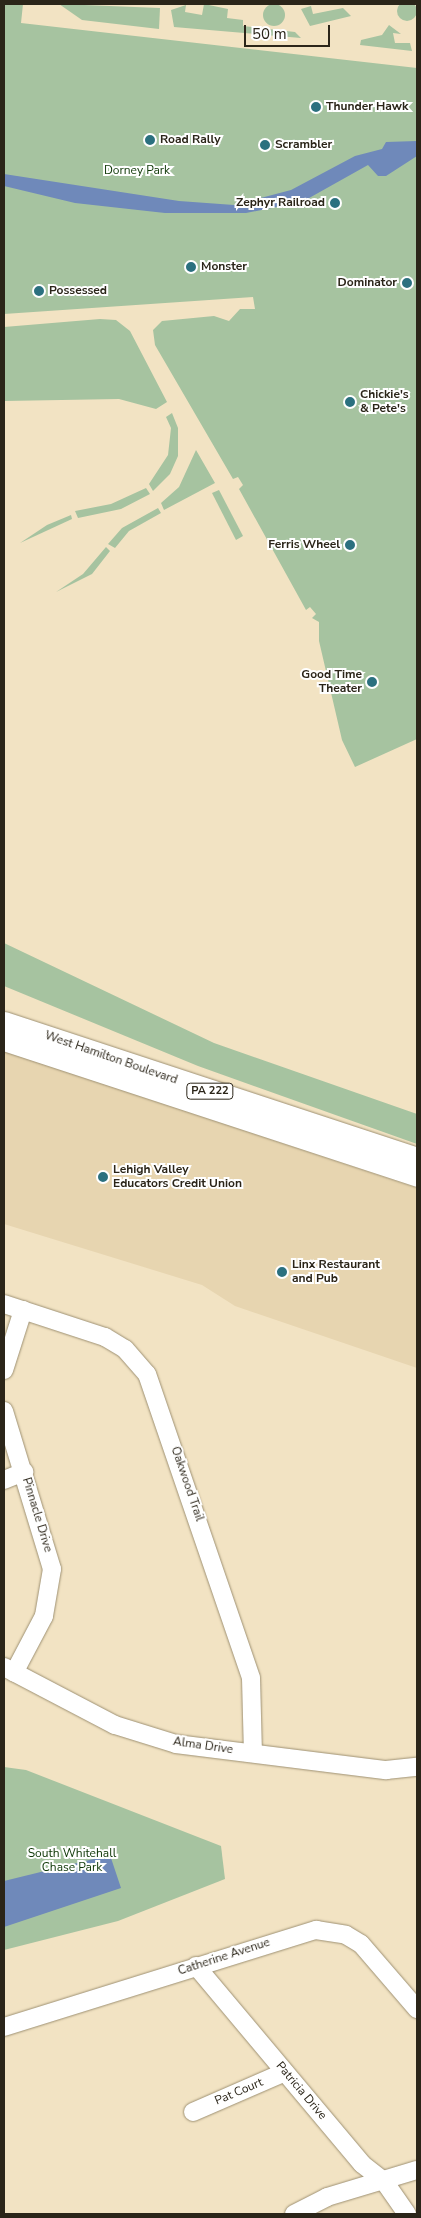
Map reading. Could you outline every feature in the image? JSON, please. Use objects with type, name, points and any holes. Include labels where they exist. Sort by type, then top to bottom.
[{"type":"main road","name":"West Hamilton Boulevard","points":[[4,1022],[417,1158]]},
{"type":"main road","name":"West Hamilton Boulevard","points":[[4,1040],[417,1176]]},
{"type":"street","name":"Oakwood Trail","points":[[4,1304],[111,1340],[137,1361],[151,1381],[251,1678],[253,1753]]},
{"type":"street","points":[[4,1370],[23,1310]]},
{"type":"street","name":"Pinnacle Drive","points":[[4,1411],[52,1569],[44,1616],[9,1670]]},
{"type":"street","points":[[4,1480],[24,1472]]},
{"type":"street","name":"Alma Drive","points":[[9,1670],[145,1736],[253,1753],[386,1770],[417,1767]]},
{"type":"street","name":"Catherine Avenue","points":[[4,2027],[301,1932],[332,1931],[370,1952],[417,2009]]},
{"type":"street","name":"Patricia Drive","points":[[196,1966],[362,2164],[384,2181],[407,2214]]},
{"type":"street","name":"Pat Court","points":[[193,2112],[285,2072]]},
{"type":"street","points":[[294,2214],[327,2197],[417,2170]]},
{"type":"shaded area","points":[[4,1051],[417,1188],[417,1368],[235,1306],[202,1285],[4,1224]]},
{"type":"green space","points":[[407,1],[414,4],[417,11],[414,18],[407,21],[400,18],[397,11],[400,4]]},
{"type":"green space","name":"Dorney Park","points":[[4,4],[23,4],[21,23],[417,68],[417,739],[355,767],[342,740],[319,641],[319,622],[312,618],[316,614],[310,607],[306,610],[239,489],[243,485],[238,477],[233,479],[155,345],[153,330],[162,321],[214,316],[229,321],[240,309],[255,309],[253,297],[4,314]]},
{"type":"green space","points":[[59,4],[160,8],[159,29],[82,20]]},
{"type":"green space","points":[[204,4],[228,9],[227,18],[243,20],[243,26],[295,32],[301,38],[174,27],[171,10],[186,5],[185,12],[202,15]]},
{"type":"green space","points":[[274,4],[282,7],[285,15],[282,23],[274,26],[266,23],[263,15],[266,7]]},
{"type":"green space","points":[[311,6],[313,14],[343,8],[351,16],[310,26],[301,9]]},
{"type":"green space","points":[[389,25],[401,34],[393,33],[395,43],[410,43],[412,51],[360,45],[361,40],[382,35]]},
{"type":"green space","points":[[100,319],[116,320],[130,331],[167,402],[156,409],[119,399],[4,401],[4,327]]},
{"type":"green space","points":[[172,413],[178,428],[178,456],[170,474],[153,491],[149,484],[168,455],[171,428],[166,417]]},
{"type":"green space","points":[[196,450],[215,483],[164,510],[161,503],[179,487]]},
{"type":"green space","points":[[146,488],[150,494],[121,509],[78,518],[75,511],[111,504]]},
{"type":"green space","points":[[219,490],[243,536],[236,540],[212,493]]},
{"type":"green space","points":[[158,508],[161,513],[129,531],[115,548],[108,544],[122,528]]},
{"type":"green space","points":[[71,515],[72,519],[20,543],[47,525]]},
{"type":"green space","points":[[106,547],[110,551],[92,574],[56,592],[83,574]]},
{"type":"green space","points":[[4,943],[214,1043],[417,1114],[417,1144],[198,1066],[4,986]]},
{"type":"green space","name":"South Whitehall Chase Park","points":[[4,1767],[26,1770],[221,1846],[225,1879],[118,1921],[4,1950]]},
{"type":"water","points":[[417,141],[417,156],[386,176],[378,176],[368,165],[302,202],[246,213],[165,213],[75,203],[4,186],[4,174],[179,201],[234,205],[291,190],[355,156],[382,149],[386,142]]},
{"type":"water","points":[[110,1855],[121,1888],[4,1927],[4,1881]]},
{"type":"place","name":"Thunder Hawk","points":[[316,107]]},
{"type":"place","name":"Road Rally","points":[[150,140]]},
{"type":"place","name":"Scrambler","points":[[265,145]]},
{"type":"place","name":"Zephyr Railroad","points":[[335,203]]},
{"type":"place","name":"Monster","points":[[191,267]]},
{"type":"place","name":"Dominator","points":[[407,283]]},
{"type":"place","name":"Possessed","points":[[39,291]]},
{"type":"place","name":"Chickie's & Pete's","points":[[350,402]]},
{"type":"place","name":"Ferris Wheel","points":[[350,545]]},
{"type":"place","name":"Good Time Theater","points":[[372,682]]},
{"type":"place","name":"Lehigh Valley Educators Credit Union","points":[[103,1177]]},
{"type":"place","name":"Linx Restaurant and Pub","points":[[282,1272]]}]
